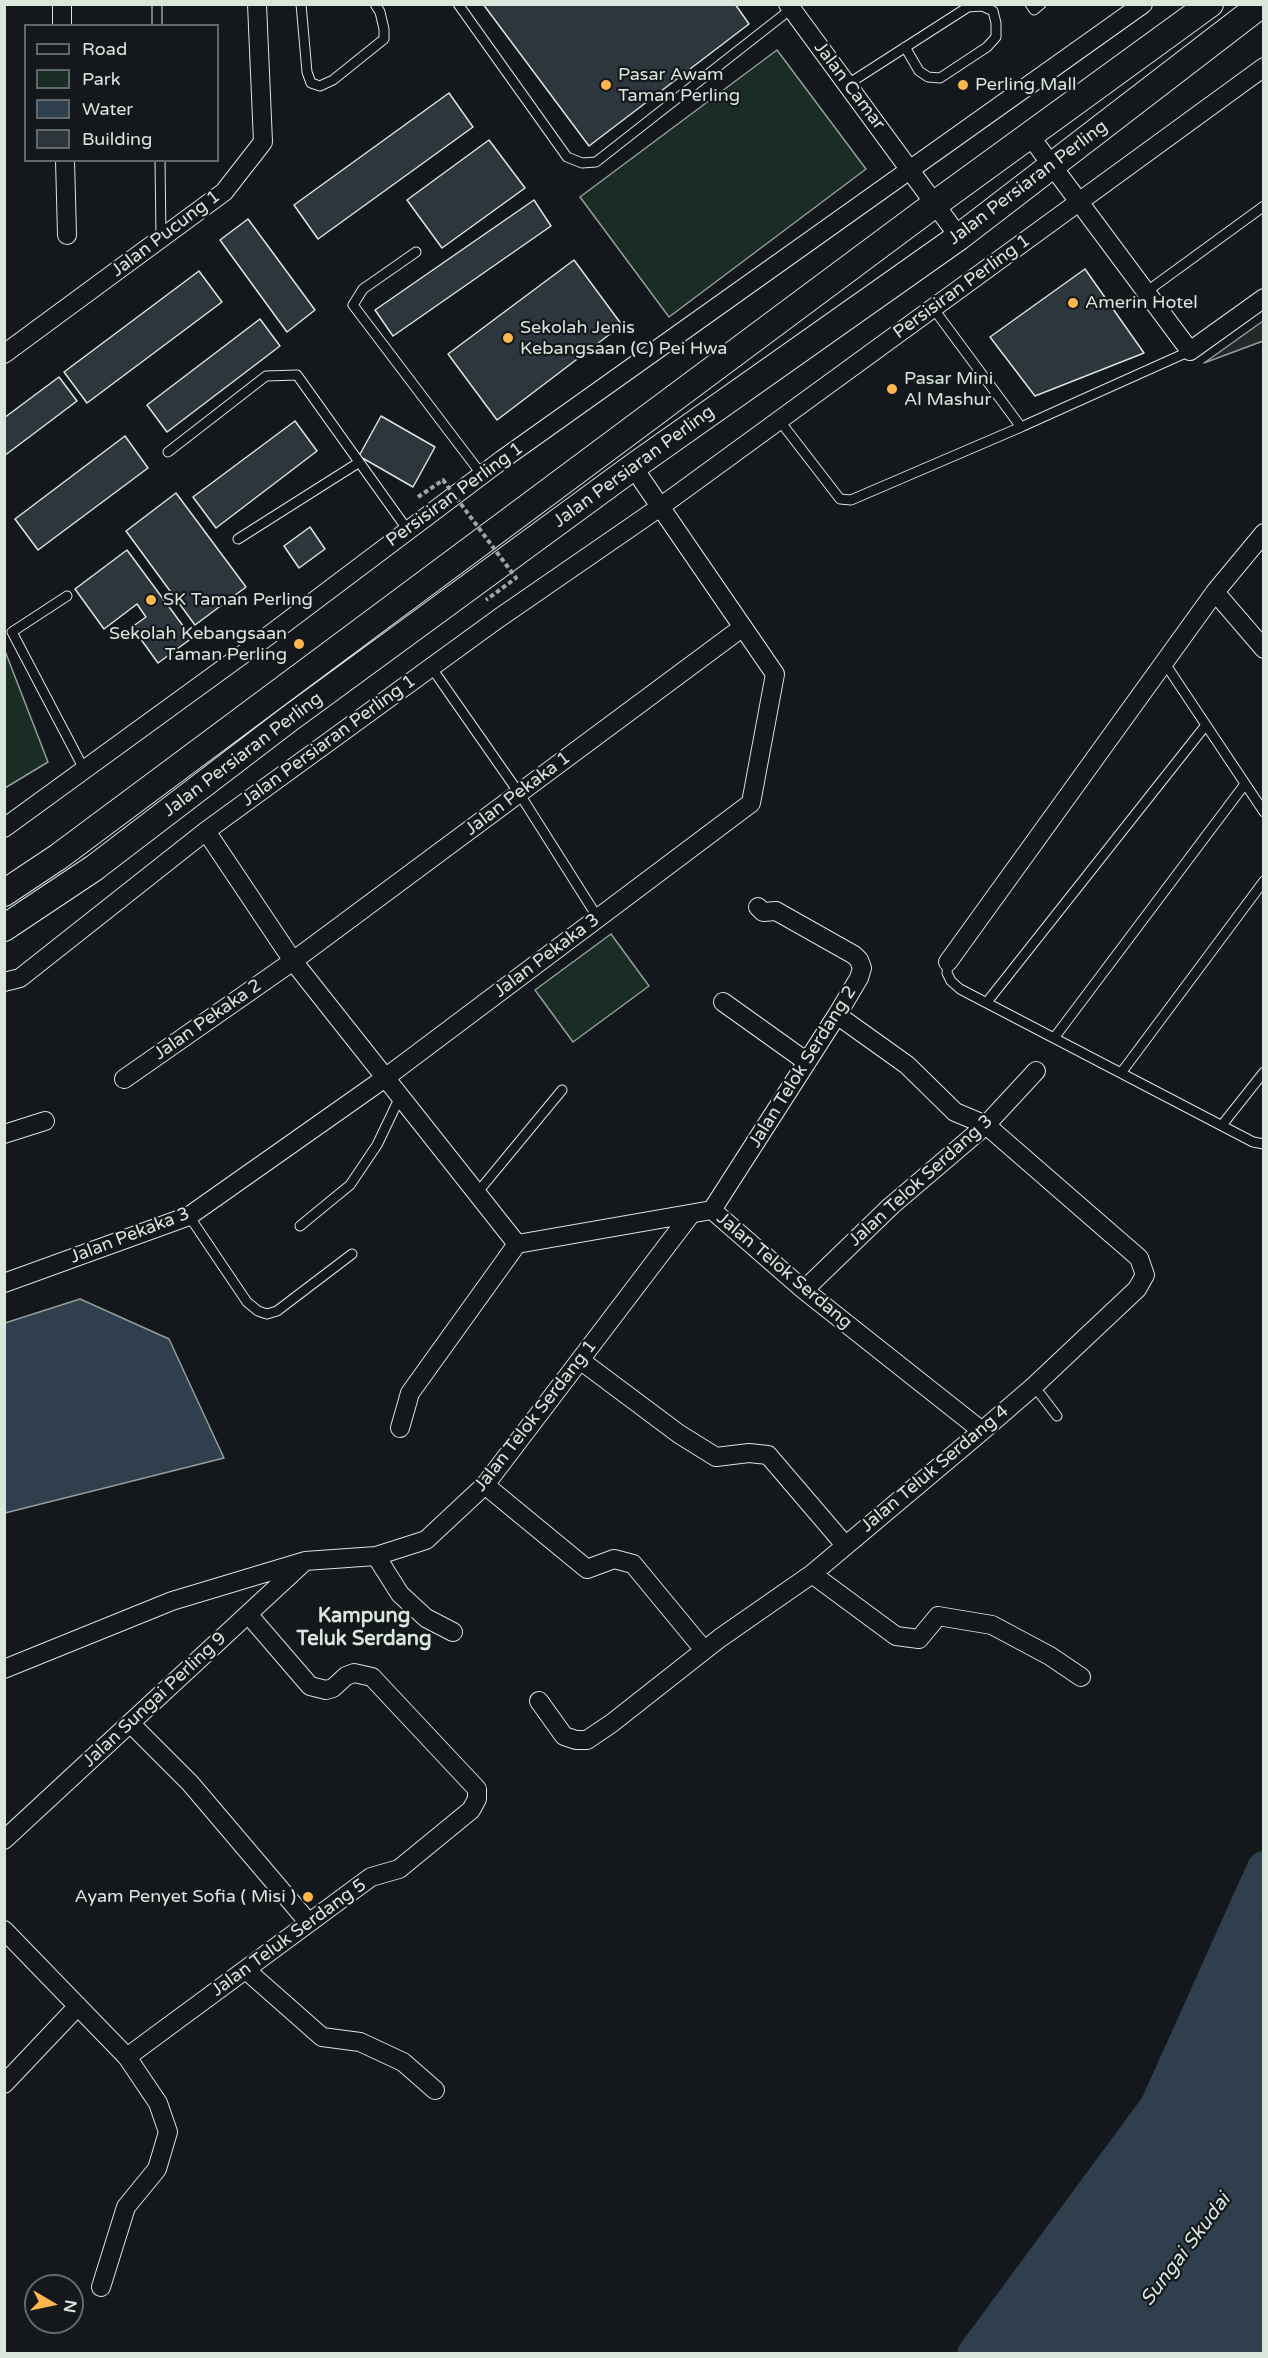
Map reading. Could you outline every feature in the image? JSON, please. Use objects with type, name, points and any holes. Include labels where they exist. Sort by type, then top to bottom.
[{"type":"main road","name":"Jalan Persiaran Perling","points":[[4,893],[68,850],[935,204],[1210,4]]},
{"type":"main road","name":"Jalan Persiaran Perling","points":[[4,928],[94,868],[289,719],[633,467],[959,237],[1262,4]]},
{"type":"street","points":[[62,4],[62,24]]},
{"type":"street","name":"Jalan Pucung 1","points":[[4,354],[224,192],[263,142],[258,4]]},
{"type":"street","name":"Persisiran Perling 1","points":[[4,828],[264,639],[407,529],[1143,4]]},
{"type":"street","name":"Jalan Camar","points":[[790,7],[959,237]]},
{"type":"street","name":"Persisiran Perling 1","points":[[660,507],[1263,67]]},
{"type":"street","points":[[1030,136],[1190,351],[1263,297]]},
{"type":"street","points":[[65,162],[67,236]]},
{"type":"street","name":"Jalan Pekaka 3","points":[[4,1283],[189,1216],[385,1078],[751,803],[775,674],[633,467]]},
{"type":"street","name":"Jalan Persiaran Perling 1","points":[[4,982],[20,978],[206,831],[431,667],[660,507]]},
{"type":"street","points":[[948,962],[1215,592],[1263,533]]},
{"type":"street","points":[[1215,592],[1263,649]]},
{"type":"street","name":"Jalan Pekaka 1","points":[[293,961],[743,627]]},
{"type":"street","points":[[206,831],[293,961],[518,1244],[410,1393],[400,1428]]},
{"type":"street","name":"Jalan Telok Serdang 2","points":[[712,1210],[837,1015],[859,978],[862,968],[859,960],[776,911],[763,912],[758,907]]},
{"type":"street","name":"Jalan Pekaka 2","points":[[124,1079],[293,961]]},
{"type":"street","points":[[723,1002],[807,1062]]},
{"type":"street","points":[[837,1015],[907,1065],[955,1112],[986,1125]]},
{"type":"street","name":"Jalan Telok Serdang 3","points":[[804,1290],[891,1206],[986,1125],[1036,1071]]},
{"type":"street","points":[[4,1134],[45,1121]]},
{"type":"street","name":"Jalan Teluk Serdang 4","points":[[539,1701],[564,1736],[576,1740],[586,1740],[612,1723],[704,1650],[812,1574],[1034,1386],[1137,1288],[1145,1275],[1139,1258],[986,1125]]},
{"type":"street","name":"Jalan Telok Serdang","points":[[518,1244],[712,1210],[804,1290],[982,1431]]},
{"type":"street","name":"Jalan Telok Serdang 1","points":[[4,1669],[172,1601],[305,1561],[376,1556],[426,1540],[485,1485],[691,1214]]},
{"type":"street","points":[[580,1360],[679,1434],[716,1457],[749,1453],[768,1455],[845,1545]]},
{"type":"street","points":[[485,1485],[587,1569],[614,1558],[633,1564],[704,1650]]},
{"type":"street","points":[[376,1556],[400,1594],[426,1618],[453,1632]]},
{"type":"street","name":"Jalan Sungai Perling 9","points":[[4,1840],[305,1561]]},
{"type":"street","points":[[812,1574],[896,1636],[919,1639],[938,1616],[992,1625],[1050,1656],[1081,1677]]},
{"type":"street","name":"Jalan Teluk Serdang 5","points":[[127,2057],[371,1877],[399,1869],[471,1810],[477,1799],[477,1789],[372,1677],[354,1673],[346,1676],[333,1688],[326,1690],[310,1686],[248,1614]]},
{"type":"street","points":[[130,1723],[190,1783],[309,1923]]},
{"type":"street","points":[[4,1930],[127,2057],[158,2103],[168,2132],[157,2169],[126,2207],[101,2287]]},
{"type":"street","points":[[246,1970],[322,2037],[360,2042],[403,2062],[435,2090]]},
{"type":"street","points":[[4,2084],[78,2006]]},
{"type":"lane","points":[[157,4],[157,24]]},
{"type":"lane","points":[[301,4],[307,72],[311,83],[320,86],[333,80],[384,39],[380,12],[375,4]]},
{"type":"lane","points":[[458,4],[567,157],[582,163],[596,162],[790,7]]},
{"type":"lane","points":[[1030,4],[1034,10],[1041,4]]},
{"type":"lane","points":[[848,84],[905,47],[968,7],[982,6],[993,11],[996,37],[987,47],[940,78],[928,77],[919,71],[905,47]]},
{"type":"lane","points":[[160,162],[161,238]]},
{"type":"lane","points":[[1146,292],[1263,206]]},
{"type":"lane","points":[[416,252],[363,289],[353,305],[482,475]]},
{"type":"lane","points":[[933,308],[1021,427]]},
{"type":"lane","points":[[779,420],[840,499],[851,500],[1190,351]]},
{"type":"lane","points":[[168,452],[266,376],[297,375],[407,529]]},
{"type":"lane","points":[[238,539],[358,463]]},
{"type":"lane","points":[[67,596],[12,632],[85,771]]},
{"type":"lane","points":[[1164,662],[1263,812]]},
{"type":"lane","points":[[431,667],[519,793],[598,918]]},
{"type":"lane","points":[[987,1002],[1206,725]]},
{"type":"lane","points":[[1054,1038],[1245,784]]},
{"type":"lane","points":[[1121,1073],[1263,881]]},
{"type":"lane","points":[[948,962],[947,973],[951,981],[987,1002],[1253,1142],[1263,1144]]},
{"type":"lane","points":[[1222,1125],[1263,1072]]},
{"type":"lane","points":[[477,1193],[562,1090]]},
{"type":"lane","points":[[300,1226],[350,1185],[377,1144],[400,1097]]},
{"type":"lane","points":[[189,1216],[247,1302],[258,1311],[267,1314],[278,1311],[352,1254]]},
{"type":"lane","points":[[1034,1386],[1057,1416]]},
{"type":"path","points":[[418,497],[443,480],[516,578],[486,600]]},
{"type":"green space","points":[[777,50],[866,169],[669,317],[580,197]]},
{"type":"green space","points":[[5,651],[48,762],[4,788]]},
{"type":"green space","points":[[611,934],[649,986],[573,1042],[535,990]]},
{"type":"shaded area","points":[[1263,321],[1263,341],[1204,363]]},
{"type":"water","points":[[80,1299],[169,1339],[224,1458],[5,1513],[5,1323]]},
{"type":"water","name":"Sungai Skudai","points":[[1263,1868],[1263,2331],[1247,2353],[974,2353],[1157,2106]]},
{"type":"building","name":"Pasar Awam Taman Perling","points":[[483,4],[735,4],[749,24],[589,146]]},
{"type":"building","points":[[449,93],[473,127],[318,239],[294,205]]},
{"type":"building","points":[[489,140],[525,188],[442,248],[407,200]]},
{"type":"building","points":[[534,200],[551,226],[393,336],[375,310]]},
{"type":"building","points":[[248,219],[315,310],[287,332],[220,240]]},
{"type":"building","points":[[574,260],[622,325],[497,420],[448,354]]},
{"type":"building","name":"Amerin Hotel","points":[[1085,269],[1144,353],[1035,396],[990,337]]},
{"type":"building","points":[[199,271],[222,302],[87,403],[64,372]]},
{"type":"building","points":[[260,319],[280,346],[167,432],[147,405]]},
{"type":"building","points":[[59,377],[77,401],[4,456],[4,418]]},
{"type":"building","points":[[381,416],[435,447],[413,487],[359,456]]},
{"type":"building","points":[[295,421],[317,451],[216,528],[193,497]]},
{"type":"building","points":[[125,436],[148,468],[38,550],[15,519]]},
{"type":"building","points":[[176,493],[246,587],[195,625],[126,531]]},
{"type":"building","points":[[310,527],[325,549],[299,568],[284,546]]},
{"type":"building","points":[[127,550],[192,638],[158,663],[132,627],[146,617],[137,604],[104,629],[75,589]]},
{"type":"waterway","points":[[974,2354],[1157,2106],[1264,1868]]},
{"type":"waterway","points":[[1247,2354],[1264,2331]]},
{"type":"place","name":"Pasar Awam Taman Perling","points":[[606,85]]},
{"type":"place","name":"Perling Mall","points":[[963,85]]},
{"type":"place","name":"Amerin Hotel","points":[[1073,303]]},
{"type":"place","name":"Sekolah Jenis Kebangsaan (C) Pei Hwa","points":[[508,338]]},
{"type":"place","name":"Pasar Mini Al Mashur","points":[[892,389]]},
{"type":"place","name":"SK Taman Perling","points":[[151,600]]},
{"type":"place","name":"Sekolah Kebangsaan Taman Perling","points":[[299,644]]},
{"type":"place","name":"Ayam Penyet Sofia ( Misi )","points":[[308,1897]]},
{"type":"district","name":"Kampung Teluk Serdang","points":[[364,1628]]}]
